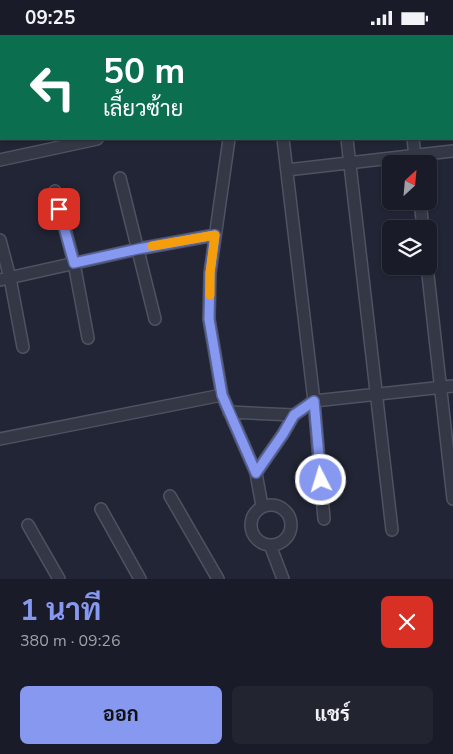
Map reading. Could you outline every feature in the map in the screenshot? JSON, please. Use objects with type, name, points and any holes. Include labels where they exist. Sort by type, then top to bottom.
[{"type":"street","points":[[0,160],[92,140]]},
{"type":"street","points":[[229,140],[210,273],[209,319],[222,395],[256,473],[262,507]]},
{"type":"street","points":[[283,140],[314,401],[324,519]]},
{"type":"street","points":[[346,140],[392,529]]},
{"type":"street","points":[[413,140],[415,155]]},
{"type":"street","points":[[434,155],[453,151]]},
{"type":"street","points":[[286,170],[382,161]]},
{"type":"street","points":[[120,178],[155,319]]},
{"type":"street","points":[[55,191],[74,263],[88,338]]},
{"type":"street","points":[[5,279],[138,249],[215,235]]},
{"type":"street","points":[[0,240],[5,279],[23,347]]},
{"type":"street","points":[[428,275],[453,499]]},
{"type":"street","points":[[256,473],[294,415],[314,401],[453,386]]},
{"type":"street","points":[[0,439],[222,395]]},
{"type":"street","points":[[229,412],[294,415]]},
{"type":"street","points":[[170,496],[218,579]]},
{"type":"street","points":[[269,505],[281,507],[291,519],[289,535],[277,545],[258,541],[253,536],[251,520],[254,514],[262,507],[269,505]]},
{"type":"street","points":[[101,509],[140,579]]},
{"type":"street","points":[[28,525],[59,579]]},
{"type":"street","points":[[270,545],[283,579]]},
{"type":"slow traffic","points":[[152,246],[215,235],[210,273],[210,295]]},
{"type":"route","points":[[59,209],[74,263],[215,235],[210,273],[209,319],[222,395],[256,473],[294,415],[314,401],[321,480]]}]
